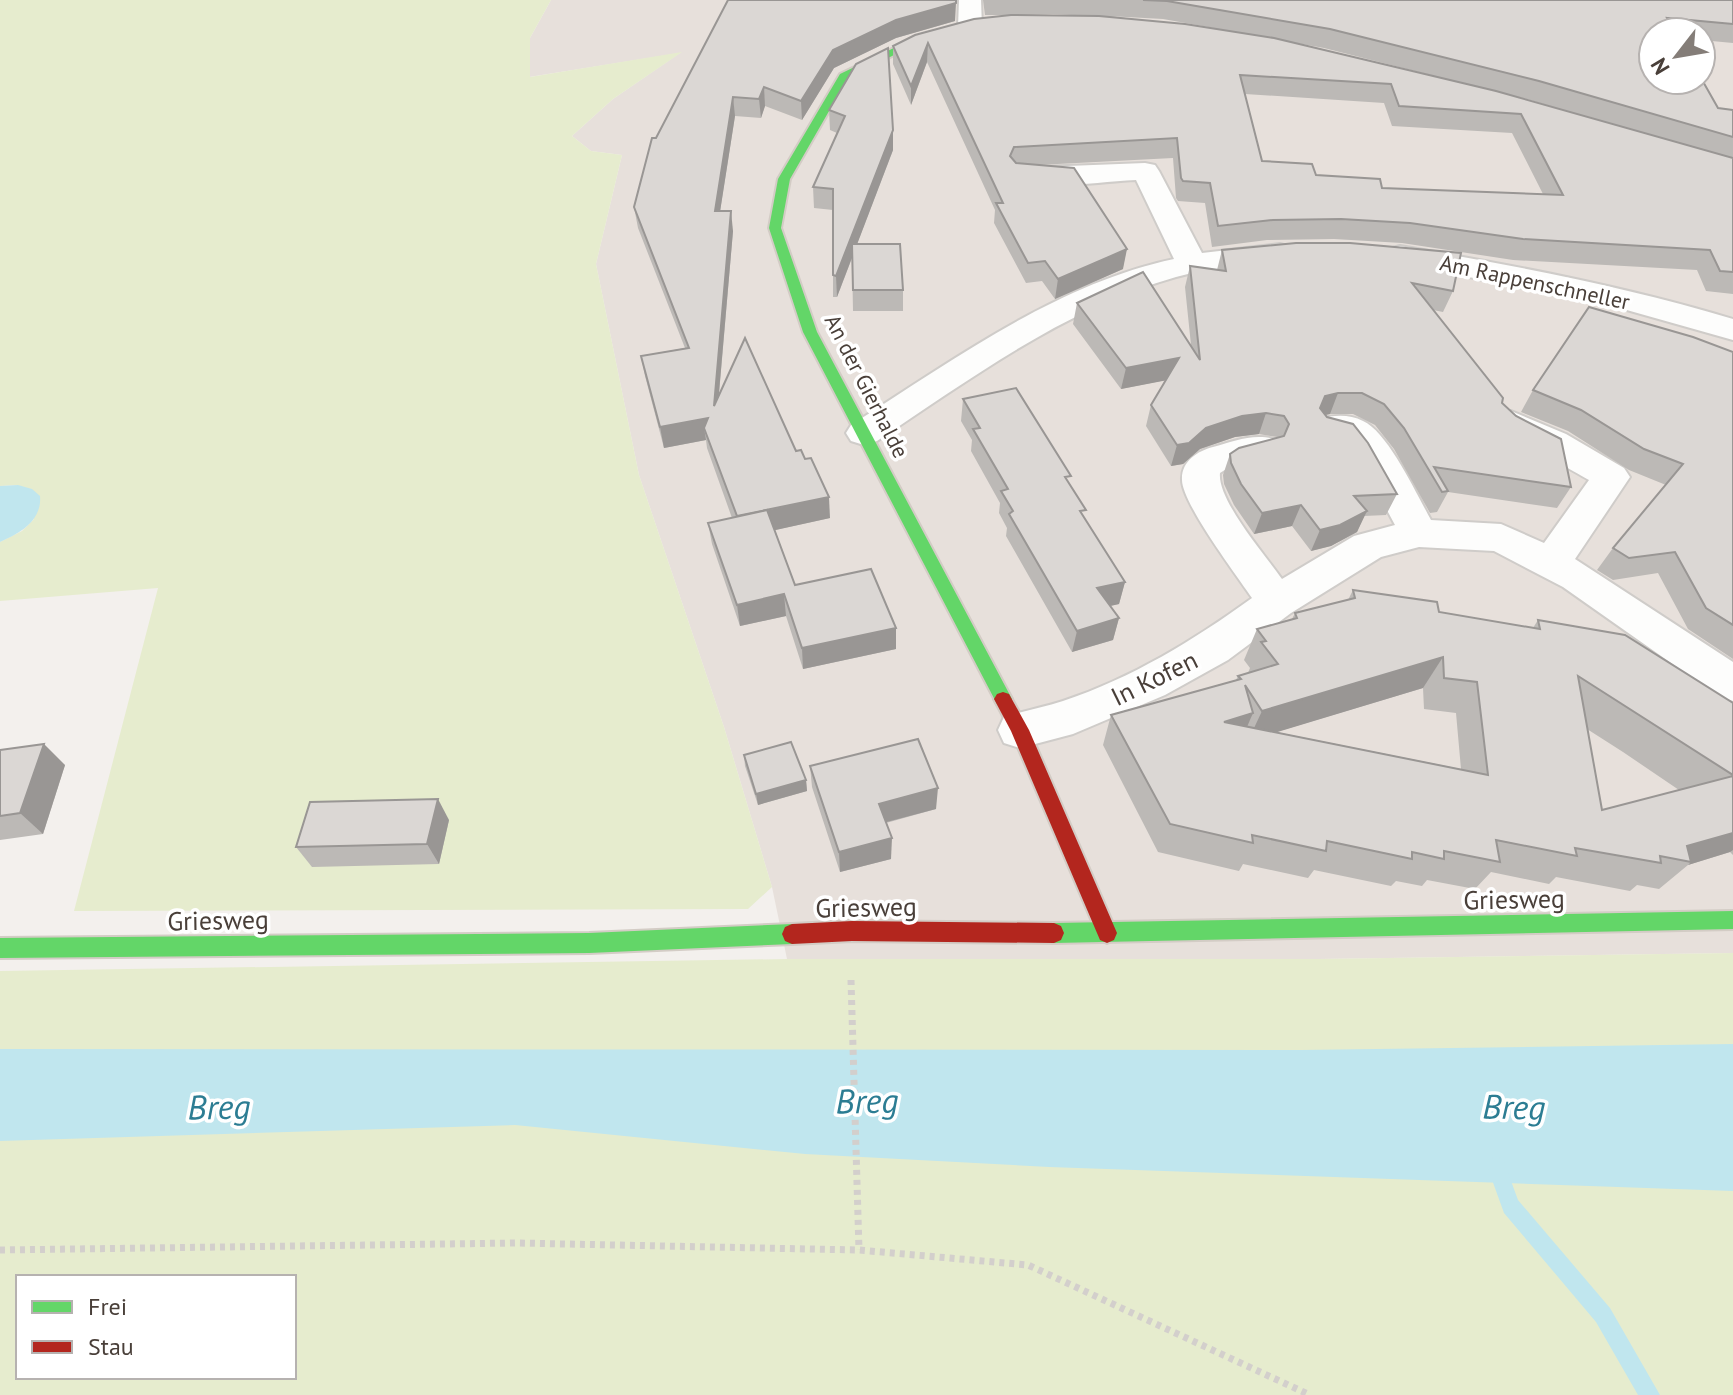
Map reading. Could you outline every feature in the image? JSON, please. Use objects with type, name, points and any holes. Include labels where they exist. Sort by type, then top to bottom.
[{"type":"street","points":[[970,0],[976,26]]},
{"type":"street","name":"An der Gierhalde","points":[[976,26],[905,46],[844,76],[784,179],[775,228],[810,332],[1020,730],[1107,933]]},
{"type":"street","points":[[1024,174],[1066,176],[1145,171],[1192,263]]},
{"type":"street","points":[[864,433],[964,368],[1058,315],[1164,268],[1251,253],[1314,253]]},
{"type":"street","name":"Am Rappenschneller","points":[[1378,253],[1539,279],[1698,318],[1733,330]]},
{"type":"street","points":[[1511,422],[1553,442],[1611,477],[1551,564]]},
{"type":"street","points":[[1332,427],[1352,429],[1370,443],[1397,498],[1419,533]]},
{"type":"street","points":[[1261,447],[1219,457],[1202,468],[1200,483],[1209,503],[1276,602]]},
{"type":"street","name":"In Kofen","points":[[1020,730],[1073,716],[1150,683],[1213,649],[1276,602],[1368,546],[1419,533],[1501,538],[1577,577],[1733,684]]},
{"type":"street","name":"Griesweg","points":[[0,948],[589,943],[852,931],[1107,933],[1733,920]]},
{"type":"path","points":[[850,975],[859,1250]]},
{"type":"path","points":[[0,1250],[517,1243],[859,1250],[1028,1265],[1310,1395]]},
{"type":"shaded area","points":[[551,0],[1733,0],[1733,953],[1319,959],[787,959],[772,887],[724,727],[639,475],[596,264],[622,155],[591,151],[572,136],[613,99],[680,53],[529,77],[530,38]]},
{"type":"green space","points":[[0,0],[551,0],[530,38],[530,77],[682,52],[613,99],[572,136],[591,151],[622,155],[596,264],[639,475],[724,727],[772,887],[748,909],[74,911],[158,588],[0,601],[0,542],[22,531],[34,519],[18,485],[0,486]]},
{"type":"green space","points":[[1733,953],[1733,1395],[0,1395],[0,971],[787,959],[1319,959]]},
{"type":"water","points":[[18,485],[32,489],[40,496],[40,505],[28,525],[0,542],[0,486]]},
{"type":"water","name":"Breg","points":[[1733,1044],[1733,1191],[1049,1167],[805,1154],[515,1125],[0,1141],[0,1049],[1301,1050]]},
{"type":"building","points":[[728,0],[956,0],[956,3],[896,20],[833,50],[801,101],[764,87],[759,99],[733,97],[715,211],[731,211],[714,406],[745,338],[796,451],[801,450],[805,459],[811,458],[829,497],[737,516],[704,428],[708,418],[660,427],[641,356],[689,348],[634,207],[652,138],[656,138]]},
{"type":"building","points":[[1143,0],[1733,0],[1733,24],[1717,23],[1717,16],[1637,16],[1637,96],[1711,96],[1718,108],[1733,110],[1733,137],[1539,81],[1330,29],[1167,1]]},
{"type":"building","points":[[1011,15],[1099,16],[1185,24],[1274,38],[1496,91],[1733,158],[1733,272],[1720,271],[1710,250],[1523,239],[1410,223],[1341,219],[1273,220],[1218,226],[1210,183],[1183,181],[1181,178],[1177,138],[1014,147],[1010,156],[1016,163],[1074,168],[1127,249],[1058,279],[1045,261],[1028,263],[996,203],[1003,203],[928,43],[911,86],[893,46],[915,35],[974,19]],"holes":[[[1240,75],[1391,84],[1399,106],[1521,114],[1563,195],[1382,188],[1380,179],[1316,175],[1312,164],[1262,161]]]},
{"type":"building","points":[[888,48],[893,130],[836,276],[833,275],[833,189],[813,187],[845,116],[829,110],[856,64]]},
{"type":"building","points":[[1296,243],[1350,243],[1461,253],[1453,291],[1412,283],[1503,398],[1502,403],[1516,416],[1561,439],[1571,487],[1434,467],[1448,491],[1442,492],[1404,428],[1384,404],[1362,393],[1325,396],[1320,408],[1327,417],[1353,424],[1368,443],[1397,494],[1354,496],[1367,511],[1340,525],[1320,530],[1301,505],[1262,513],[1241,484],[1230,454],[1239,448],[1284,436],[1289,424],[1284,416],[1266,413],[1242,416],[1206,428],[1189,443],[1177,445],[1151,405],[1179,358],[1126,368],[1077,303],[1143,272],[1200,360],[1190,266],[1226,271],[1222,250]]},
{"type":"building","points":[[852,244],[900,244],[903,290],[853,290]]},
{"type":"building","points":[[1589,307],[1733,352],[1733,625],[1706,608],[1675,552],[1629,558],[1613,548],[1683,464],[1644,449],[1581,410],[1533,390]]},
{"type":"building","points":[[1016,388],[1071,476],[1065,477],[1086,510],[1080,511],[1125,582],[1097,588],[1119,618],[1077,631],[1009,514],[1013,511],[1001,491],[1008,489],[973,429],[980,428],[963,399]]},
{"type":"building","points":[[767,510],[795,585],[871,569],[896,628],[802,648],[784,594],[737,605],[708,523]]},
{"type":"building","points":[[1353,590],[1437,602],[1439,612],[1540,629],[1538,620],[1625,635],[1733,703],[1733,775],[1578,676],[1602,810],[1733,776],[1733,833],[1687,846],[1691,862],[1660,856],[1661,863],[1575,848],[1577,856],[1496,840],[1500,862],[1444,851],[1444,859],[1412,852],[1412,859],[1327,841],[1326,851],[1252,835],[1253,843],[1170,824],[1111,715],[1241,679],[1238,676],[1278,664],[1261,642],[1266,641],[1257,629],[1297,618],[1295,613],[1355,598]],"holes":[[[1443,657],[1444,678],[1477,682],[1488,775],[1224,722],[1253,713],[1245,685],[1262,711]]]},
{"type":"building","points":[[918,739],[938,788],[879,804],[892,838],[839,852],[810,766]]},
{"type":"building","points":[[791,742],[806,780],[756,794],[744,755]]},
{"type":"building","points":[[44,744],[20,813],[0,816],[0,750]]},
{"type":"building","points":[[438,799],[427,844],[296,847],[310,802]]},
{"type":"waterway","points":[[1496,1166],[1511,1206],[1603,1315],[1650,1395]]},
{"type":"traffic: fast","points":[[950,33],[905,46],[844,76],[784,179],[775,228],[810,332],[1003,699]]},
{"type":"traffic: fast","points":[[1054,933],[1733,920]]},
{"type":"traffic: fast","points":[[0,948],[589,943],[792,934]]},
{"type":"traffic: jam","points":[[1003,699],[1020,730],[1107,933]]},
{"type":"traffic: jam","points":[[792,934],[852,931],[1054,933]]}]
